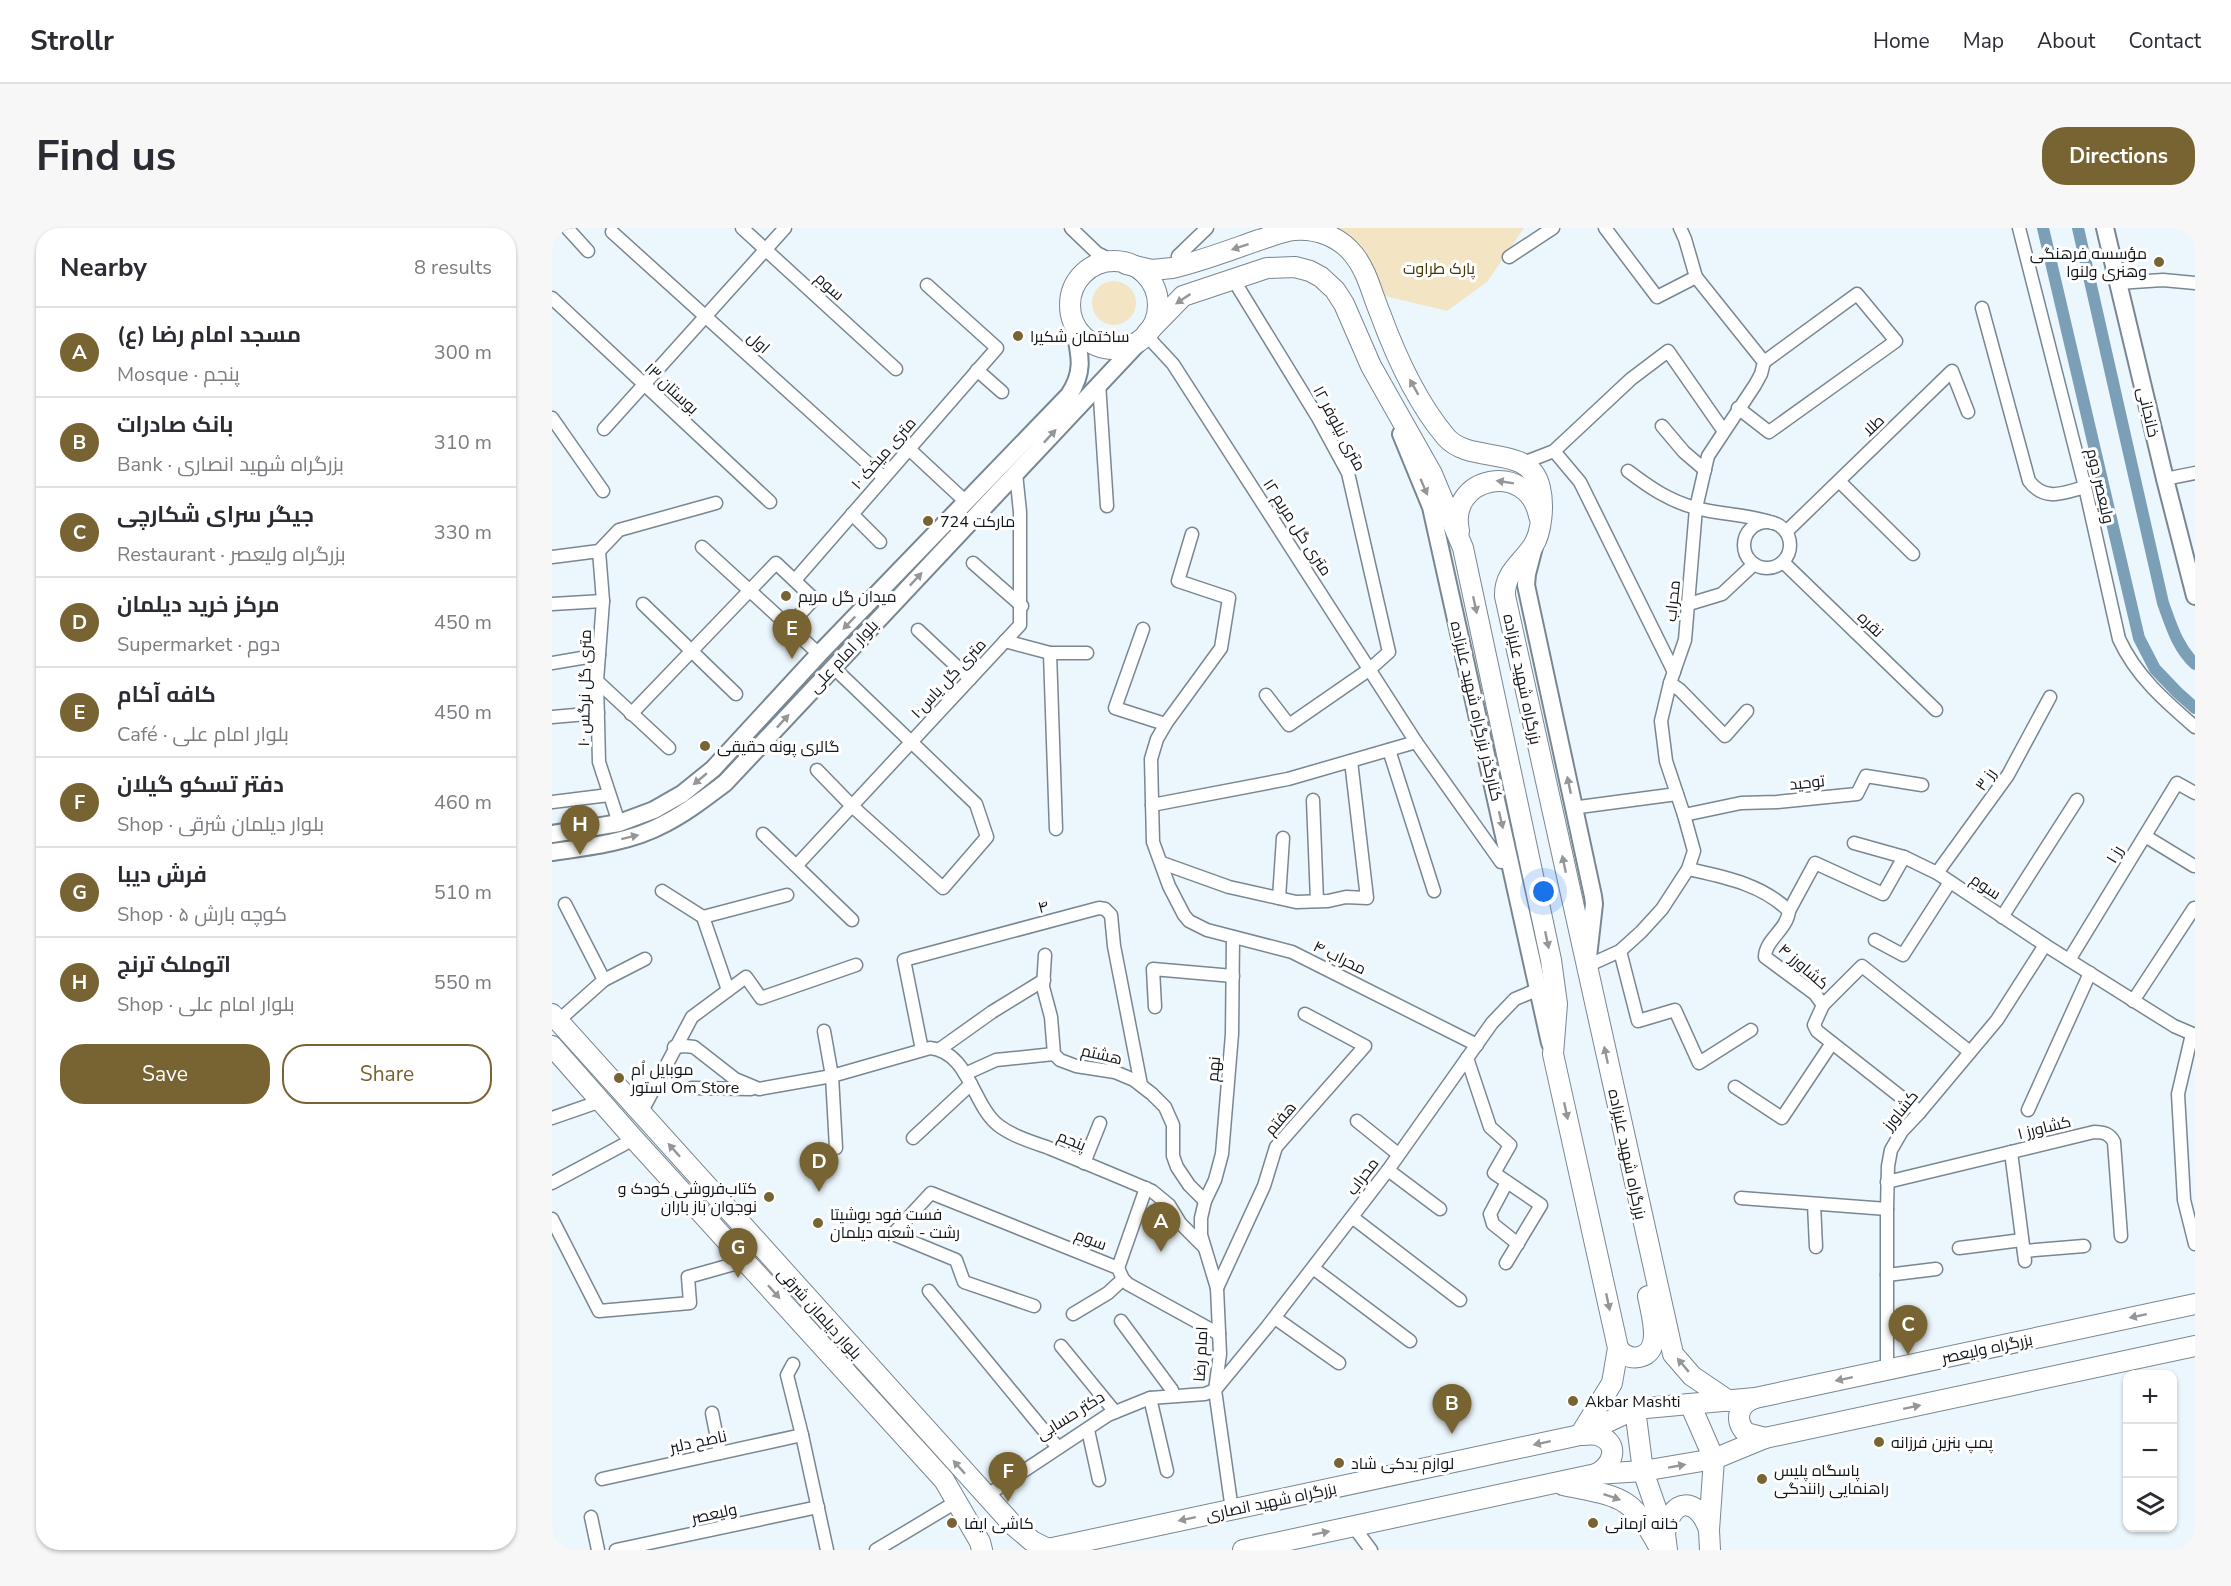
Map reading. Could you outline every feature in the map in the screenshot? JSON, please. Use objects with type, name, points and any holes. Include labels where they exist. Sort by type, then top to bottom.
[{"type":"main road","name":"خانجانی","points":[[2105,228],[2164,479],[2195,593]]},
{"type":"main road","points":[[1120,263],[1137,269],[1146,277],[1156,295],[1157,313],[1145,336],[1125,348],[1102,347],[1086,339],[1073,321],[1070,300],[1079,278],[1099,264],[1120,263],[1152,270],[1178,267],[1288,231],[1313,231],[1334,238],[1347,247],[1359,262],[1399,357],[1422,401],[1446,437],[1462,448],[1512,458],[1523,463]]},
{"type":"main road","name":"بزرگراه شهید علیزاده","points":[[1145,336],[1183,296],[1273,267],[1298,267],[1313,273],[1336,291],[1345,306],[1376,375],[1428,464],[1445,501],[1463,548],[1551,960],[1557,1004],[1553,1054],[1618,1348],[1612,1383],[1580,1435]]},
{"type":"main road","name":"بلوار امام علی","points":[[552,834],[619,823],[654,810],[682,794],[713,769],[819,654],[1069,394],[1080,375],[1073,321]]},
{"type":"main road","name":"بلوار امام علی","points":[[552,852],[635,836],[662,825],[693,807],[724,783],[1145,336]]},
{"type":"main road","name":"کنارگذر بزرگراه شهید علیزاده","points":[[1376,375],[1431,507],[1553,1054]]},
{"type":"main road","name":"بزرگراه شهید علیزاده","points":[[1523,463],[1532,471],[1539,485],[1542,499],[1539,528],[1532,547],[1509,575],[1505,596],[1674,1354],[1692,1376],[1729,1401]]},
{"type":"main road","points":[[1463,548],[1458,526],[1460,510],[1467,495],[1483,483],[1503,481],[1521,488],[1534,503],[1539,528]]},
{"type":"main road","points":[[819,654],[833,667]]},
{"type":"main road","name":"بلوار دیلمان شرقی","points":[[555,1018],[984,1494],[1013,1525],[1046,1550]]},
{"type":"main road","name":"بلوار دیلمان شرقی","points":[[552,1046],[944,1480],[980,1542],[982,1550]]},
{"type":"main road","points":[[634,1139],[641,1113]]},
{"type":"main road","points":[[1618,1348],[1628,1357],[1638,1358],[1647,1354],[1653,1346],[1654,1336],[1644,1267],[1648,1245]]},
{"type":"main road","name":"بزرگراه ولیعصر","points":[[1635,1408],[1755,1398],[2195,1304]]},
{"type":"main road","points":[[1254,1549],[1596,1474],[1643,1471],[1714,1459],[1765,1438],[2195,1346]]},
{"type":"main road","points":[[1755,1398],[1742,1406],[1739,1422],[1746,1433],[1765,1438]]},
{"type":"main road","points":[[1690,1404],[1714,1459],[1710,1540]]},
{"type":"main road","points":[[1635,1408],[1643,1471],[1664,1545]]},
{"type":"main road","name":"بزرگراه شهید انصاری","points":[[1046,1550],[1580,1435],[1635,1408]]},
{"type":"main road","points":[[1580,1435],[1601,1436],[1611,1449],[1612,1459],[1609,1465],[1596,1474]]},
{"type":"main road","points":[[944,1480],[970,1509],[998,1550]]},
{"type":"main road","points":[[1555,1483],[1609,1495],[1629,1505],[1645,1520],[1664,1545]]},
{"type":"main road","points":[[1664,1545],[1670,1515],[1677,1508],[1684,1506],[1700,1511],[1710,1540]]},
{"type":"main road","points":[[1013,1525],[1018,1538],[1018,1546],[1015,1550]]},
{"type":"street","points":[[567,228],[588,251]]},
{"type":"street","name":"سوم","points":[[742,228],[896,369]]},
{"type":"street","points":[[604,429],[785,228]]},
{"type":"street","points":[[1071,228],[1097,253],[1120,263]]},
{"type":"street","points":[[1509,257],[1553,228]]},
{"type":"street","points":[[1605,228],[1657,297],[1696,277]]},
{"type":"street","points":[[1680,228],[1696,277],[1764,362],[1857,294],[1896,341],[1769,432],[1738,408]]},
{"type":"street","name":"ولیعصر دوم","points":[[2019,228],[2085,487],[2119,639],[2142,677],[2195,727]]},
{"type":"street","points":[[1178,267],[1178,256],[1200,230]]},
{"type":"street","name":"اول","points":[[612,232],[883,477]]},
{"type":"street","name":"۱۲ متری نیلوفر","points":[[1233,279],[1317,416],[1348,473],[1389,652],[1370,669]]},
{"type":"street","points":[[2118,283],[2163,280],[2195,283]]},
{"type":"street","name":"۱۰ متری میخک","points":[[795,580],[997,348],[927,285]]},
{"type":"street","name":"بوستان ۱۳","points":[[552,298],[770,502]]},
{"type":"street","points":[[1982,308],[2029,481],[2036,491],[2045,494],[2057,495],[2085,487]]},
{"type":"street","name":"۱۲ متری گل مریم","points":[[1145,336],[1173,364],[1416,742],[1501,862],[1510,862]]},
{"type":"street","points":[[1523,463],[1554,451],[1631,379],[1668,351],[1723,430]]},
{"type":"street","name":"محراب","points":[[1587,966],[1620,951],[1641,932],[1662,909],[1688,869],[1694,851],[1666,761],[1661,721],[1685,640],[1696,508],[1708,456],[1761,374],[1764,362]]},
{"type":"street","points":[[977,370],[1002,392]]},
{"type":"street","name":"طلا","points":[[1786,532],[1952,371],[1968,412]]},
{"type":"street","points":[[1099,383],[1107,506]]},
{"type":"street","points":[[552,418],[603,491]]},
{"type":"street","points":[[1662,426],[1684,452],[1705,470]]},
{"type":"street","points":[[908,448],[966,502]]},
{"type":"street","points":[[1554,451],[1580,482],[1672,678],[1680,690],[1725,736],[1747,711]]},
{"type":"street","points":[[1628,471],[1662,496],[1696,508],[1756,517],[1773,523],[1786,532],[1790,551],[1783,562],[1769,568],[1754,564],[1746,554],[1744,541],[1746,535],[1758,524],[1773,523]]},
{"type":"street","name":"۱۰متری گل یاس","points":[[797,866],[1020,625],[1022,606],[1020,512],[1016,472]]},
{"type":"street","points":[[2164,479],[2195,473]]},
{"type":"street","points":[[1839,482],[1913,554]]},
{"type":"street","points":[[552,557],[599,550],[619,530],[716,503]]},
{"type":"street","points":[[852,514],[880,542]]},
{"type":"street","points":[[1192,534],[1178,581],[1230,598],[1221,648],[1165,724],[1150,759],[1153,842],[1162,863],[1229,887],[1296,902],[1346,897],[1367,898],[1351,760]]},
{"type":"street","points":[[702,547],[819,654]]},
{"type":"street","name":"۱۰ متری گل نرگس","points":[[599,550],[603,601],[597,681],[599,762],[619,823]]},
{"type":"street","name":"نقره","points":[[1783,562],[1936,710]]},
{"type":"street","points":[[631,714],[776,563],[814,599],[789,626]]},
{"type":"street","points":[[973,563],[1022,606]]},
{"type":"street","points":[[1689,604],[1722,594],[1754,564]]},
{"type":"street","points":[[552,604],[603,601]]},
{"type":"street","points":[[643,604],[736,694]]},
{"type":"street","points":[[1143,629],[1115,708],[1165,724]]},
{"type":"street","points":[[918,630],[970,679]]},
{"type":"street","points":[[1005,641],[1050,652],[1087,653]]},
{"type":"street","points":[[1050,652],[1056,829]]},
{"type":"street","points":[[552,663],[599,655]]},
{"type":"street","points":[[817,770],[852,806],[943,888],[987,837],[976,804],[833,667]]},
{"type":"street","points":[[1266,695],[1289,725],[1370,669]]},
{"type":"street","points":[[597,681],[669,748]]},
{"type":"street","name":"رز ۳","points":[[1937,873],[2008,775],[2050,697]]},
{"type":"street","points":[[552,717],[598,713]]},
{"type":"street","points":[[1152,805],[1288,779],[1416,742]]},
{"type":"street","points":[[1389,750],[1434,891]]},
{"type":"street","name":"توحید","points":[[1684,815],[1741,803],[1778,802],[1857,794],[1866,776],[1922,785]]},
{"type":"street","name":"رز ۱","points":[[2069,960],[2177,783],[2195,793]]},
{"type":"street","points":[[1579,807],[1677,794]]},
{"type":"street","points":[[552,802],[609,795]]},
{"type":"street","points":[[1313,800],[1317,901]]},
{"type":"street","points":[[2002,917],[2077,800]]},
{"type":"street","points":[[763,834],[852,920]]},
{"type":"street","points":[[2145,836],[2194,866]]},
{"type":"street","points":[[1279,898],[1283,838]]},
{"type":"street","name":"سوم","points":[[1854,843],[1904,857],[1937,873],[2045,945],[2174,1026],[2193,1035]]},
{"type":"street","points":[[1688,869],[1732,879],[1765,893],[1790,911],[1815,862],[1883,894],[1904,857]]},
{"type":"street","name":"محراب ۴","points":[[1162,863],[1169,886],[1189,921],[1207,930],[1292,952],[1477,1045]]},
{"type":"street","points":[[1875,940],[1903,955],[1950,882]]},
{"type":"street","points":[[662,891],[703,917],[728,990]]},
{"type":"street","points":[[703,917],[788,895]]},
{"type":"street","points":[[565,904],[604,980]]},
{"type":"street","name":"۴","points":[[922,1050],[904,960],[1099,908],[1105,909],[1111,915],[1114,946],[1141,1085]]},
{"type":"street","points":[[2133,1000],[2194,908]]},
{"type":"street","name":"کشاورز ۴","points":[[1790,911],[1786,925],[1765,950],[1765,957],[1815,994],[1823,1005],[1814,1025],[1817,1031],[1920,1112]]},
{"type":"street","name":"نهم","points":[[1205,1201],[1215,1180],[1222,1154],[1232,1034],[1233,937]]},
{"type":"street","name":"کشاورز","points":[[1887,1370],[1887,1182],[1891,1150],[1902,1131],[1997,1020],[2045,945]]},
{"type":"street","points":[[1620,951],[1638,1021],[1676,1010],[1699,1063],[1751,1030]]},
{"type":"street","points":[[913,1138],[968,1079],[996,1060],[1054,1054],[1051,1017],[1043,987],[1046,954]]},
{"type":"street","points":[[555,1018],[604,980],[645,959]]},
{"type":"street","points":[[641,1113],[674,1047],[692,1017],[746,977],[760,998],[856,965]]},
{"type":"street","points":[[1823,1005],[1862,966],[1970,1052]]},
{"type":"street","points":[[1155,1007],[1153,969],[1233,976]]},
{"type":"street","points":[[2028,1110],[2090,973]]},
{"type":"street","points":[[692,1089],[759,1089],[832,1076],[930,1047],[940,1049],[992,1012],[1044,980]]},
{"type":"street","name":"محراب","points":[[1215,1390],[1275,1318],[1388,1170],[1492,1023],[1515,999],[1539,989]]},
{"type":"street","name":"هفتم","points":[[1216,1288],[1264,1186],[1276,1147],[1365,1046],[1305,1014]]},
{"type":"street","points":[[824,1031],[832,1076],[836,1148]]},
{"type":"street","points":[[2193,1035],[2178,1094],[2184,1200],[2195,1244]]},
{"type":"street","points":[[1736,1087],[1782,1118],[1832,1043]]},
{"type":"street","points":[[674,1047],[694,1047],[735,1079],[759,1089]]},
{"type":"street","name":"پنجم","points":[[940,1049],[949,1055],[968,1079],[992,1119],[999,1126],[1146,1188],[1168,1205],[1180,1223],[1204,1247]]},
{"type":"street","name":"هشتم","points":[[1054,1054],[1060,1060],[1077,1066],[1115,1072],[1141,1085],[1165,1107],[1173,1125],[1173,1156],[1177,1167],[1189,1185],[1205,1201]]},
{"type":"street","points":[[1467,1058],[1490,1127],[1510,1145],[1494,1173],[1541,1205],[1506,1263]]},
{"type":"street","points":[[552,1118],[601,1101]]},
{"type":"street","points":[[1357,1121],[1398,1154]]},
{"type":"street","points":[[1084,1163],[1100,1123]]},
{"type":"street","name":"کشاورز ۱","points":[[1887,1182],[2094,1132],[2102,1132],[2111,1136],[2114,1142],[2121,1236]]},
{"type":"street","points":[[552,1183],[634,1139]]},
{"type":"street","points":[[2011,1152],[2024,1251]]},
{"type":"street","points":[[1388,1170],[1440,1209]]},
{"type":"street","points":[[1507,1182],[1490,1214],[1493,1224],[1518,1244]]},
{"type":"street","points":[[1073,1314],[1108,1293],[1120,1273],[1146,1188]]},
{"type":"street","name":"سوم","points":[[1034,1306],[964,1282],[956,1260],[893,1234],[931,1193],[1120,1273],[1128,1284],[1219,1334]]},
{"type":"street","points":[[1741,1198],[1887,1209]]},
{"type":"street","name":"امام رضا","points":[[1205,1201],[1201,1218],[1201,1235],[1216,1288],[1220,1354],[1215,1390],[1232,1510]]},
{"type":"street","points":[[1814,1204],[1816,1247]]},
{"type":"street","points":[[1352,1217],[1460,1300]]},
{"type":"street","points":[[552,1219],[599,1311],[690,1303],[688,1276],[745,1261]]},
{"type":"street","points":[[1959,1248],[2024,1251],[2084,1246]]},
{"type":"street","points":[[1313,1268],[1410,1341]]},
{"type":"street","points":[[1887,1275],[1936,1269]]},
{"type":"street","points":[[929,1291],[1055,1444]]},
{"type":"street","points":[[1275,1318],[1339,1363]]},
{"type":"street","points":[[1121,1321],[1172,1390]]},
{"type":"street","points":[[1061,1346],[1114,1409]]},
{"type":"street","points":[[793,1364],[787,1375],[827,1550]]},
{"type":"street","name":"دکتر حسابی","points":[[984,1494],[1055,1444],[1114,1409],[1149,1392],[1205,1388],[1215,1390]]},
{"type":"street","name":"دکتر حسابی","points":[[984,1494],[1088,1430],[1114,1409],[1150,1398],[1204,1395],[1215,1390]]},
{"type":"street","points":[[1150,1398],[1167,1470]]},
{"type":"street","points":[[712,1413],[720,1453]]},
{"type":"street","points":[[1088,1430],[1099,1480]]},
{"type":"street","name":"ناصح دلبر","points":[[602,1479],[802,1435]]},
{"type":"street","points":[[876,1550],[956,1502]]},
{"type":"street","name":"ولیعصر","points":[[616,1550],[818,1508]]},
{"type":"street","points":[[591,1517],[598,1550]]},
{"type":"street","points":[[1353,1527],[1371,1550]]},
{"type":"green space","name":"پارک طراوت","points":[[1334,228],[1524,228],[1487,282],[1447,311],[1377,294]]},
{"type":"green space","points":[[1114,281],[1129,288],[1136,303],[1129,318],[1114,325],[1099,318],[1092,303],[1099,288]]},
{"type":"waterway","points":[[2043,228],[2139,638],[2155,669],[2195,708]]},
{"type":"waterway","points":[[2078,228],[2163,603],[2179,643],[2195,664]]},
{"type":"place","name":"مؤسسه فرهنگی وهنری ولنوا","points":[[2159,262]]},
{"type":"place","name":"ساختمان شکیرا","points":[[1018,336]]},
{"type":"place","name":"مارکت 724","points":[[928,521]]},
{"type":"place","name":"میدان گل مریم","points":[[786,596]]},
{"type":"place","name":"کافه آکام","points":[[792,659]]},
{"type":"place","name":"گالری پونه حقیقی","points":[[705,746]]},
{"type":"place","name":"اتوملک ترنج","points":[[580,855]]},
{"type":"place","name":"موبایل اُم استور Om Store","points":[[619,1078]]},
{"type":"place","name":"مرکز خرید دیلمان","points":[[819,1192]]},
{"type":"place","name":"کتاب‌فروشی کودک و نوجوان باز باران","points":[[769,1197]]},
{"type":"place","name":"فست فود یوشیتا رشت - شعبه دیلمان","points":[[818,1223]]},
{"type":"place","name":"مسجد امام رضا (ع)","points":[[1161,1252]]},
{"type":"place","name":"فرش دیبا","points":[[738,1278]]},
{"type":"place","name":"جیگر سرای شکارچی","points":[[1908,1355]]},
{"type":"place","name":"Akbar Mashti","points":[[1573,1401]]},
{"type":"place","name":"بانک صادرات","points":[[1452,1434]]},
{"type":"place","name":"پمپ بنزین فرزانه","points":[[1879,1442]]},
{"type":"place","name":"لوازم یدکی شاد","points":[[1339,1463]]},
{"type":"place","name":"پاسگاه پلیس راهنمایی رانندگی","points":[[1762,1479]]},
{"type":"place","name":"دفتر تسکو گیلان","points":[[1008,1502]]},
{"type":"place","name":"کاشی ایفا","points":[[952,1523]]},
{"type":"place","name":"خانه آرمانی","points":[[1593,1523]]}]
